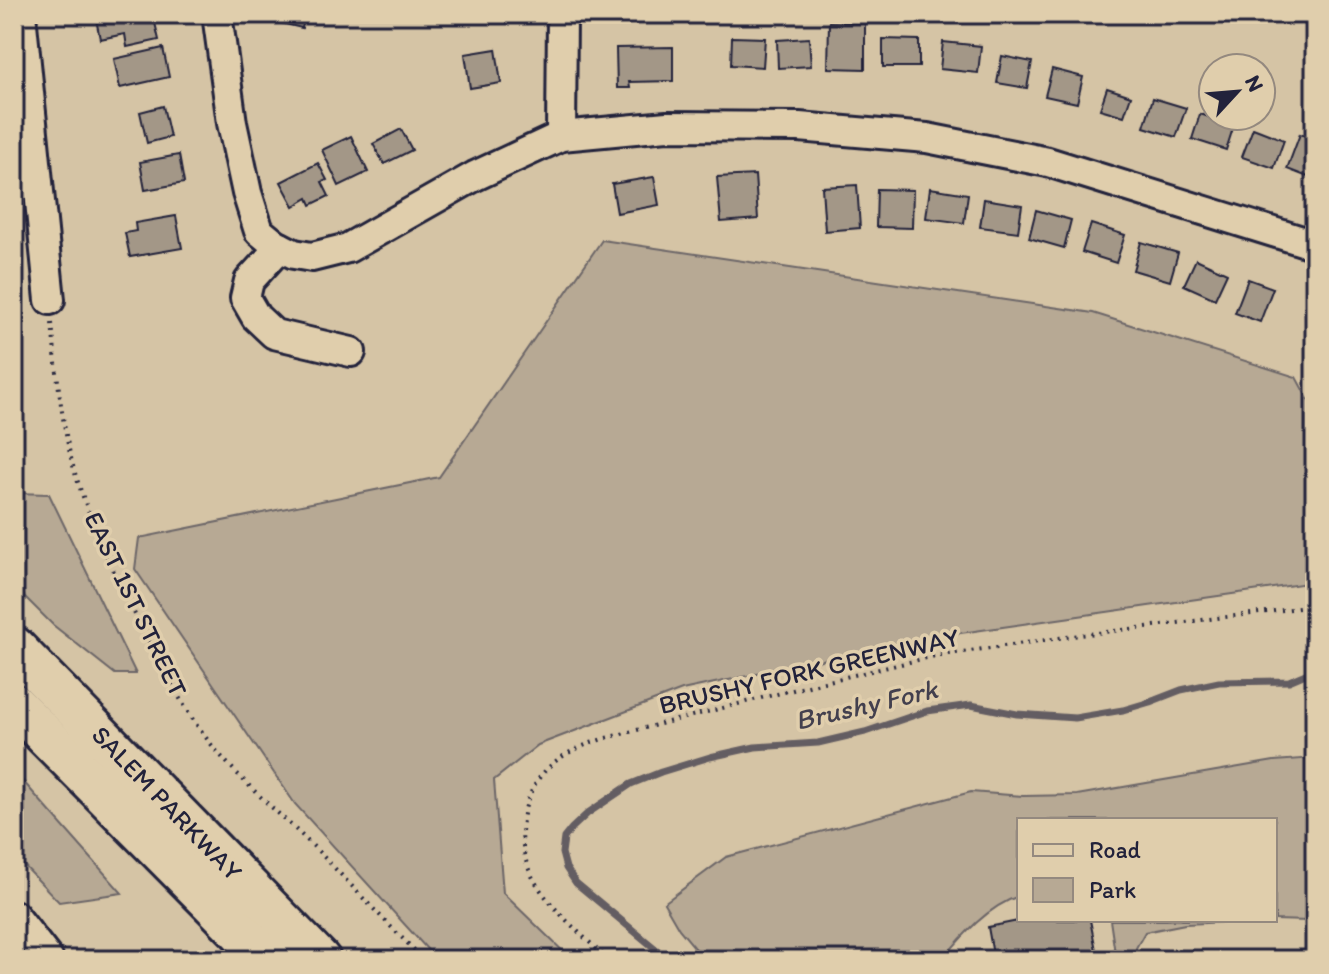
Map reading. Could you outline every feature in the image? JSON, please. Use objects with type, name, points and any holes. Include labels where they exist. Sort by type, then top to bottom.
[{"type":"highway","name":"SALEM PARKWAY","points":[[14,647],[320,960]]},
{"type":"highway","name":"SALEM PARKWAY","points":[[14,704],[268,960]]},
{"type":"street","points":[[21,14],[50,300]]},
{"type":"street","points":[[217,14],[232,123],[247,193],[259,231],[294,254],[312,257],[348,248],[475,176],[561,136],[667,126],[799,127],[927,138],[1048,162],[1315,245]]},
{"type":"street","points":[[561,136],[562,14]]},
{"type":"street","points":[[280,247],[249,281],[245,298],[256,317],[274,334],[351,352]]},
{"type":"street","points":[[14,915],[49,960]]},
{"type":"path","name":"EAST 1ST STREET","points":[[50,300],[57,378],[75,471],[102,549],[155,653],[206,738],[239,775],[425,960]]},
{"type":"path","name":"BRUSHY FORK GREENWAY","points":[[608,960],[539,888],[525,857],[523,823],[535,784],[548,767],[572,751],[606,738],[935,656],[1315,606]]},
{"type":"green space","points":[[602,240],[1093,313],[1296,377],[1315,412],[1315,582],[919,639],[682,690],[538,745],[494,780],[503,893],[572,960],[437,960],[295,804],[135,569],[139,538],[439,477]]},
{"type":"green space","points":[[14,493],[49,494],[136,674],[115,674],[53,625],[14,586]]},
{"type":"green space","points":[[1315,758],[1315,929],[1308,921],[1277,920],[1277,818],[1017,818],[1017,897],[986,914],[942,960],[705,960],[679,929],[664,903],[726,857],[971,792],[1023,796],[1077,795],[1274,761]]},
{"type":"green space","points":[[14,771],[122,893],[59,902],[14,855]]},
{"type":"green space","points":[[1110,922],[1226,922],[1185,924],[1145,932],[1136,948],[1136,960],[1116,960]]},
{"type":"building","points":[[95,14],[153,14],[159,40],[127,47],[125,34],[100,39]]},
{"type":"building","points":[[251,14],[306,14],[302,28]]},
{"type":"building","points":[[465,14],[494,14],[495,19],[466,22]]},
{"type":"building","points":[[829,22],[865,23],[865,69],[828,68]]},
{"type":"building","points":[[732,37],[765,38],[763,67],[731,65]]},
{"type":"building","points":[[809,38],[811,66],[778,68],[777,40]]},
{"type":"building","points":[[883,39],[919,40],[919,67],[883,67]]},
{"type":"building","points":[[943,42],[981,46],[978,73],[940,69]]},
{"type":"building","points":[[673,47],[673,81],[629,82],[630,88],[617,88],[616,48]]},
{"type":"building","points":[[163,48],[169,77],[120,88],[114,59]]},
{"type":"building","points":[[496,49],[501,83],[470,88],[465,54]]},
{"type":"building","points":[[1002,56],[1032,62],[1027,88],[997,83]]},
{"type":"building","points":[[1052,69],[1083,77],[1077,103],[1045,96]]},
{"type":"building","points":[[1107,88],[1131,96],[1124,116],[1100,109]]},
{"type":"building","points":[[1153,98],[1186,108],[1176,137],[1144,127]]},
{"type":"building","points":[[163,106],[170,137],[147,143],[140,112]]},
{"type":"building","points":[[1197,123],[1197,132],[1232,132],[1226,150],[1192,139]]},
{"type":"building","points":[[401,129],[412,150],[384,164],[373,144]]},
{"type":"building","points":[[1251,132],[1263,132],[1284,140],[1274,168],[1242,157]]},
{"type":"building","points":[[1300,134],[1315,139],[1313,179],[1287,169]]},
{"type":"building","points":[[351,136],[368,172],[339,186],[322,150]]},
{"type":"building","points":[[179,155],[184,183],[145,190],[140,162]]},
{"type":"building","points":[[318,163],[327,180],[322,182],[329,196],[311,205],[308,198],[294,206],[281,182]]},
{"type":"building","points":[[755,175],[758,219],[721,222],[717,177]]},
{"type":"building","points":[[654,177],[659,205],[617,213],[612,184]]},
{"type":"building","points":[[857,185],[860,228],[825,231],[822,187]]},
{"type":"building","points":[[930,188],[968,194],[964,223],[926,218]]},
{"type":"building","points":[[877,189],[913,190],[912,228],[876,227]]},
{"type":"building","points":[[984,199],[1022,205],[1018,232],[980,227]]},
{"type":"building","points":[[1036,210],[1071,220],[1064,248],[1029,238]]},
{"type":"building","points":[[176,216],[182,248],[130,257],[125,233],[136,231],[135,223]]},
{"type":"building","points":[[1091,224],[1125,235],[1116,263],[1082,252]]},
{"type":"building","points":[[1141,242],[1178,253],[1170,281],[1133,270]]},
{"type":"building","points":[[1196,259],[1227,273],[1215,299],[1184,285]]},
{"type":"building","points":[[1248,279],[1273,288],[1260,322],[1235,313]]},
{"type":"building","points":[[1017,921],[1090,922],[1098,960],[994,960],[988,927]]},
{"type":"waterway","name":"Brushy Fork","points":[[669,960],[576,883],[566,868],[562,853],[564,838],[572,828],[588,813],[631,784],[710,757],[755,747],[818,743],[865,732],[927,711],[971,705],[1017,714],[1075,718],[1123,710],[1181,690],[1219,682],[1289,681],[1315,670]]}]
